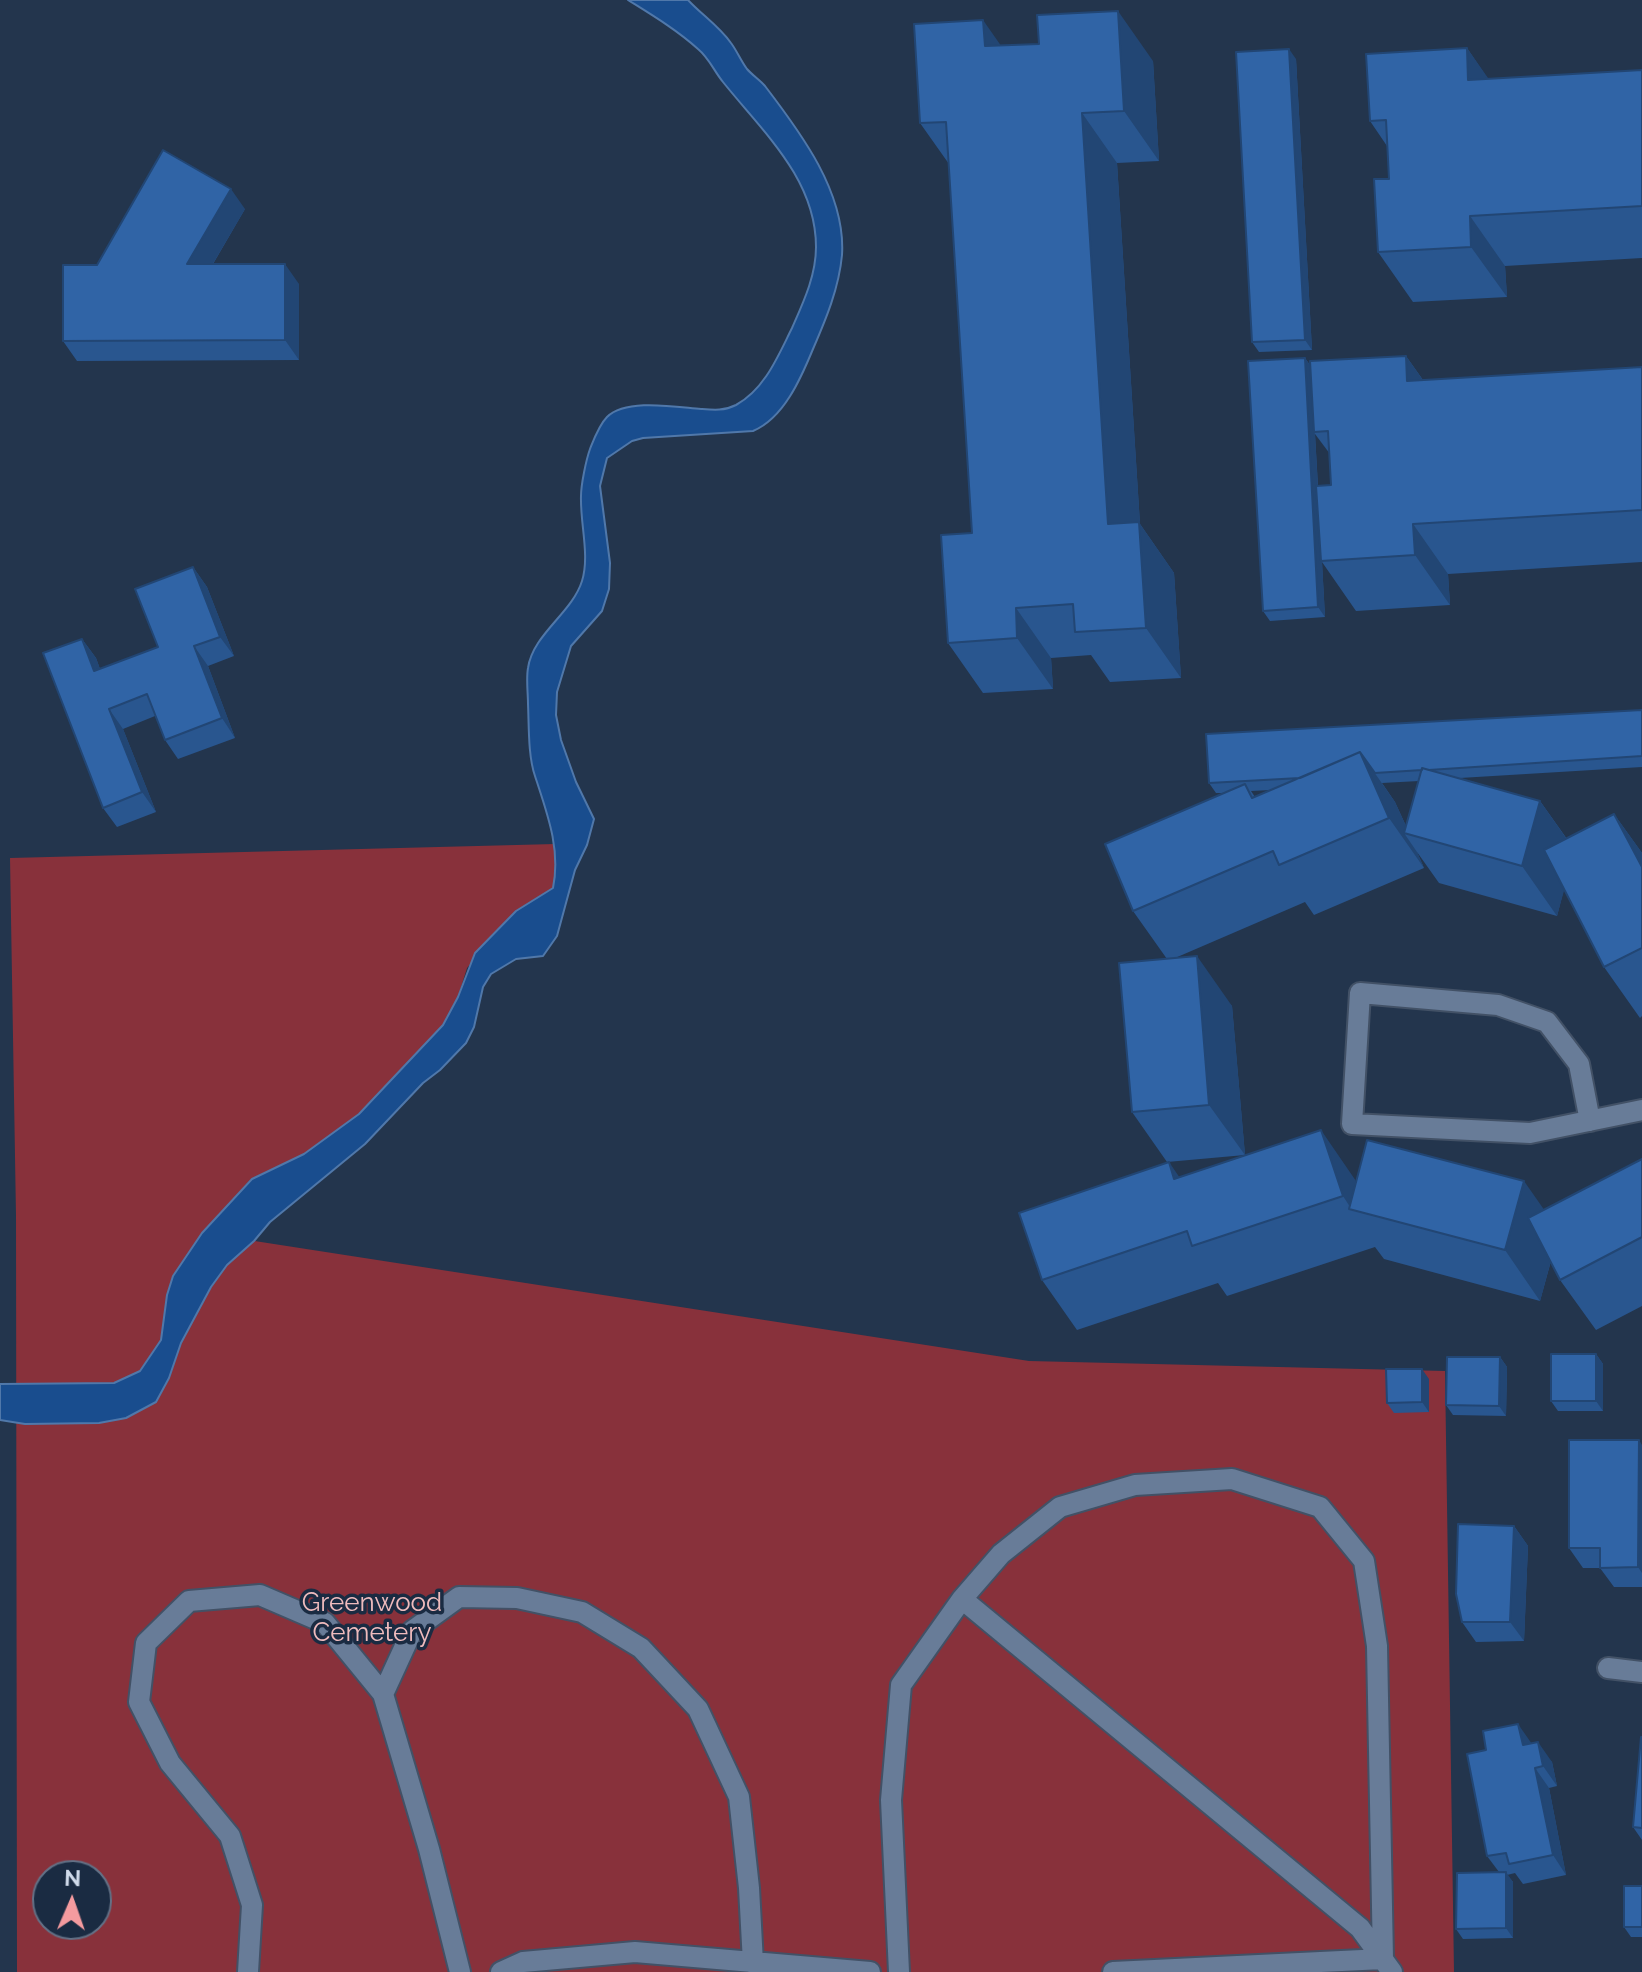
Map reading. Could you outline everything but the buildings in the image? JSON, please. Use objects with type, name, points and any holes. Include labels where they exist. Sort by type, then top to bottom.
[{"type":"street","points":[[1590,1121],[1579,1064],[1547,1022],[1498,1005],[1360,993],[1352,1124],[1530,1133],[1590,1121],[1642,1110]]},
{"type":"street","points":[[899,1972],[891,1800],[901,1685],[962,1599],[1001,1554],[1060,1507],[1135,1485],[1232,1479],[1320,1507],[1364,1561],[1377,1646],[1387,1966]]},
{"type":"street","points":[[248,1972],[252,1905],[230,1836],[170,1763],[139,1702],[146,1643],[189,1601],[260,1595],[325,1623],[383,1694],[429,1849],[460,1972]]},
{"type":"street","points":[[383,1694],[412,1631],[459,1597],[517,1598],[582,1612],[641,1648],[698,1709],[739,1797],[753,1963]]},
{"type":"street","points":[[962,1599],[1360,1928],[1387,1966]]},
{"type":"street","points":[[1608,1668],[1642,1672]]},
{"type":"street","points":[[501,1972],[523,1962],[635,1952],[870,1972]]},
{"type":"street","points":[[1113,1972],[1387,1966]]},
{"type":"green space","name":"Greenwood Cemetery","points":[[555,844],[557,870],[553,888],[516,911],[467,968],[458,997],[443,1025],[359,1114],[304,1154],[251,1179],[203,1233],[1029,1361],[1445,1371],[1454,1972],[17,1972],[16,1216],[10,858]]},
{"type":"water","points":[[628,0],[688,0],[726,37],[747,69],[765,86],[793,124],[818,165],[837,209],[842,255],[835,291],[818,338],[797,384],[774,417],[753,431],[643,438],[632,441],[607,458],[600,486],[610,563],[609,589],[602,611],[571,646],[557,692],[556,715],[561,740],[594,819],[587,845],[575,870],[557,936],[543,956],[516,959],[491,974],[483,987],[474,1027],[466,1043],[365,1144],[270,1222],[227,1265],[211,1287],[181,1343],[169,1378],[156,1402],[126,1418],[99,1423],[25,1424],[0,1420],[0,1384],[114,1383],[140,1371],[161,1340],[173,1276],[202,1233],[252,1179],[304,1154],[359,1114],[443,1025],[475,953],[516,911],[553,888],[554,845],[530,750],[527,672],[537,645],[570,603],[582,581],[585,550],[581,491],[593,441],[607,417],[626,407],[652,405],[719,410],[732,407],[746,398],[770,371],[792,328],[811,279],[816,247],[814,222],[807,200],[797,178],[770,138],[702,53],[673,29]]}]
